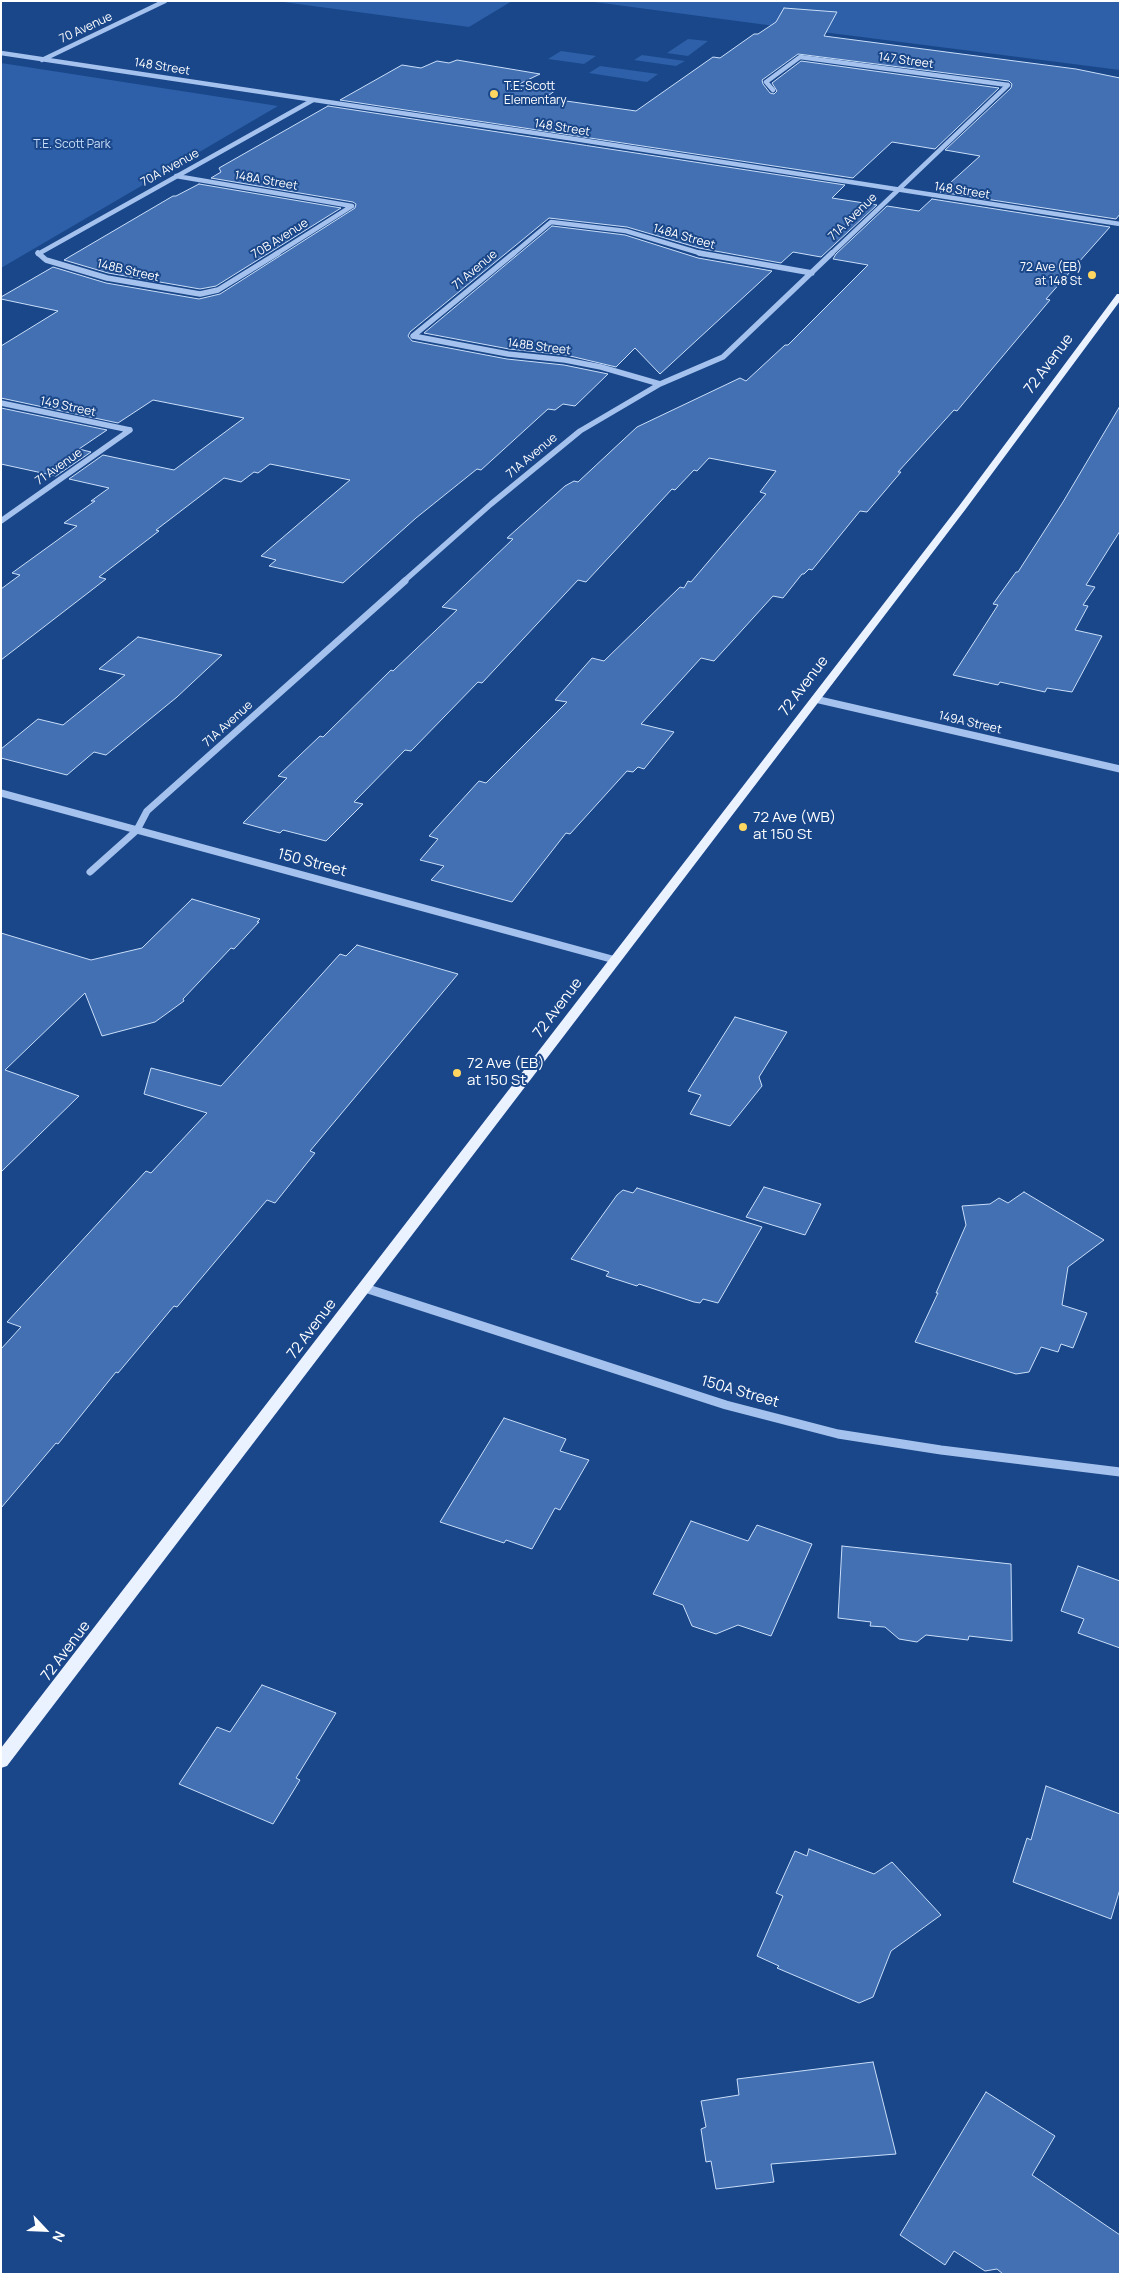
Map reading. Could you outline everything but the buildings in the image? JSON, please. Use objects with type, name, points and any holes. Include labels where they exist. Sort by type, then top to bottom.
[{"type":"main road","name":"72 Avenue","points":[[1,1761],[962,508],[1120,296]]},
{"type":"street","name":"70 Avenue","points":[[42,60],[165,1]]},
{"type":"street","name":"148 Street","points":[[1,54],[1120,224]]},
{"type":"street","name":"147 Street","points":[[773,90],[766,82],[800,57],[1008,85]]},
{"type":"street","name":"71A Avenue","points":[[90,872],[137,830],[147,811],[491,504],[580,431],[660,384],[723,357],[1008,85]]},
{"type":"street","name":"70A Avenue","points":[[37,253],[313,100]]},
{"type":"street","name":"148A Street","points":[[176,176],[352,206]]},
{"type":"street","name":"70B Avenue","points":[[218,290],[352,206]]},
{"type":"street","name":"148A Street","points":[[550,222],[626,231],[707,256],[812,273]]},
{"type":"street","name":"71 Avenue","points":[[413,336],[550,222]]},
{"type":"street","name":"148B Street","points":[[37,253],[46,260],[116,279],[200,294],[218,290]]},
{"type":"street","name":"148B Street","points":[[413,336],[508,354],[601,366],[660,384]]},
{"type":"street","name":"149 Street","points":[[1,403],[130,430]]},
{"type":"street","name":"71 Avenue","points":[[1,521],[130,430]]},
{"type":"street","name":"149A Street","points":[[815,699],[1120,769]]},
{"type":"street","name":"150 Street","points":[[1,792],[615,960]]},
{"type":"street","name":"150A Street","points":[[365,1288],[726,1405],[838,1434],[941,1450],[1120,1472]]},
{"type":"green space","points":[[276,1],[512,1],[469,27]]},
{"type":"green space","points":[[587,1],[1120,1],[1120,70],[752,23]]},
{"type":"green space","points":[[688,39],[708,41],[688,56],[667,53]]},
{"type":"green space","points":[[561,51],[596,56],[584,64],[548,59]]},
{"type":"green space","points":[[642,55],[685,61],[676,66],[634,60]]},
{"type":"green space","name":"T.E. Scott Park","points":[[1,63],[278,106],[1,268]]},
{"type":"green space","points":[[600,66],[658,74],[647,82],[589,73]]},
{"type":"place","name":"T.E. Scott Elementary","points":[[494,94]]},
{"type":"place","name":"72 Ave (EB) at 148 St","points":[[1092,275]]},
{"type":"place","name":"72 Ave (WB) at 150 St","points":[[743,827]]},
{"type":"place","name":"72 Ave (EB) at 150 St","points":[[457,1073]]}]
